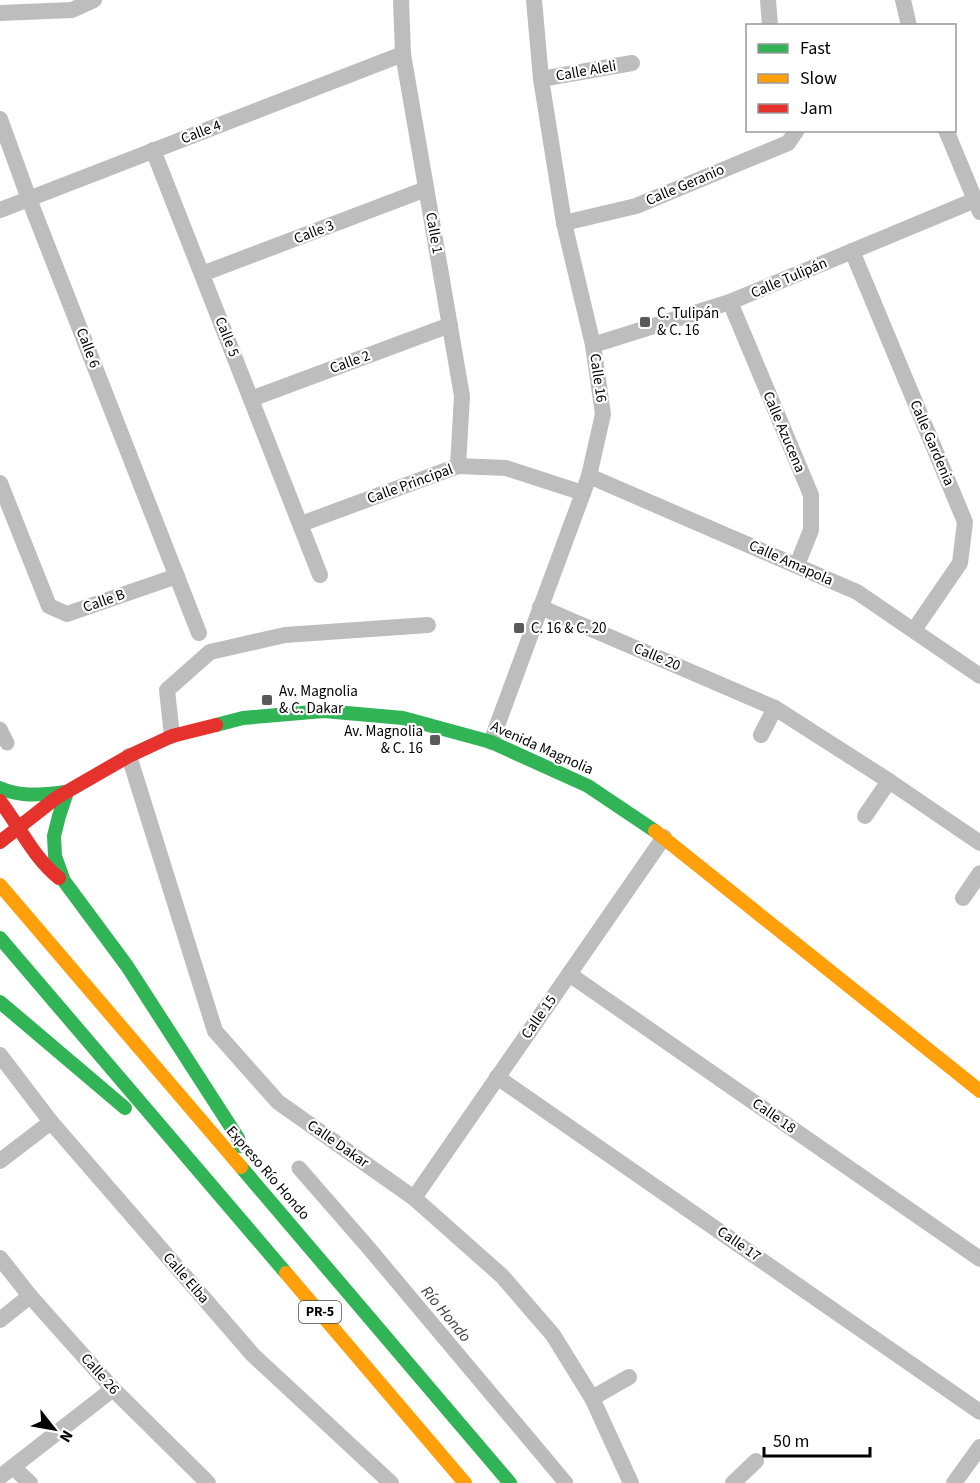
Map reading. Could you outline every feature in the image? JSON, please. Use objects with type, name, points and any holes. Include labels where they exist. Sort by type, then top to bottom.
[{"type":"main road","name":"Avenida Magnolia","points":[[0,842],[56,798],[129,756],[172,736],[243,718],[324,711],[403,718],[490,742],[588,786],[664,837],[979,1088]]},
{"type":"main road","points":[[0,788],[13,793],[28,794],[67,792],[54,833],[52,848],[56,865],[64,881],[127,966],[238,1138],[250,1178]]},
{"type":"main road","points":[[0,801],[50,872],[64,881]]},
{"type":"main road","name":"Expreso Río Hondo","points":[[0,885],[510,1483]]},
{"type":"main road","name":"PR-5","points":[[0,938],[465,1483]]},
{"type":"main road","points":[[0,1002],[149,1130],[174,1142]]},
{"type":"street","points":[[0,13],[72,10],[94,0]]},
{"type":"street","name":"Calle 1","points":[[401,0],[403,54],[462,396],[458,466]]},
{"type":"street","name":"Calle 16","points":[[490,742],[589,476],[603,414],[593,345],[564,223],[541,79],[534,0]]},
{"type":"street","points":[[768,0],[770,24]]},
{"type":"street","points":[[903,0],[909,24]]},
{"type":"street","name":"Calle 4","points":[[0,210],[403,54]]},
{"type":"street","name":"Calle Aleli","points":[[541,79],[632,63]]},
{"type":"street","name":"Calle 6","points":[[0,119],[29,199],[200,633]]},
{"type":"street","name":"Calle Geranio","points":[[564,223],[636,206],[788,142],[795,132]]},
{"type":"street","points":[[947,132],[978,204]]},
{"type":"street","name":"Calle 5","points":[[153,150],[320,575]]},
{"type":"street","name":"Calle 3","points":[[202,274],[426,189]]},
{"type":"street","name":"Calle Tulipán","points":[[593,345],[730,302],[852,251],[978,204]]},
{"type":"street","name":"Calle Gardenia","points":[[852,251],[965,522],[960,563],[914,630]]},
{"type":"street","name":"Calle Azucena","points":[[730,302],[811,495],[811,530],[797,565]]},
{"type":"street","name":"Calle 2","points":[[251,399],[450,325]]},
{"type":"street","name":"Calle Principal","points":[[301,524],[458,466],[506,468],[583,493]]},
{"type":"street","name":"Calle Amapola","points":[[589,476],[857,592],[980,676]]},
{"type":"street","name":"Calle B","points":[[0,483],[49,606],[67,614],[177,576]]},
{"type":"street","name":"Calle 20","points":[[540,607],[775,708],[980,843]]},
{"type":"street","points":[[172,736],[167,690],[210,652],[285,635],[428,625]]},
{"type":"street","points":[[761,735],[775,708]]},
{"type":"street","name":"Calle Dakar","points":[[129,756],[215,1031],[278,1102],[414,1198],[502,1276],[553,1335],[592,1398],[631,1483]]},
{"type":"street","points":[[865,816],[889,781]]},
{"type":"street","name":"Calle 15","points":[[414,1198],[664,837]]},
{"type":"street","points":[[963,898],[980,873]]},
{"type":"street","name":"Calle 18","points":[[569,974],[980,1259]]},
{"type":"street","name":"Calle Elba","points":[[0,1055],[51,1122],[253,1355],[391,1483]]},
{"type":"street","name":"Calle 17","points":[[497,1077],[980,1412]]},
{"type":"street","points":[[0,1161],[51,1122]]},
{"type":"street","name":"Calle 26","points":[[0,1258],[30,1296],[113,1389],[208,1483]]},
{"type":"street","points":[[0,1320],[30,1296]]},
{"type":"street","points":[[592,1398],[629,1377]]},
{"type":"street","points":[[30,1483],[7,1472],[113,1389]]},
{"type":"street","points":[[954,1483],[980,1447]]},
{"type":"street","points":[[733,1483],[756,1461]]},
{"type":"waterway","name":"Río Hondo","points":[[0,729],[7,743]]},
{"type":"waterway","name":"Río Hondo","points":[[299,1168],[566,1483]]},
{"type":"traffic: fast","points":[[216,725],[243,718],[324,711],[403,718],[491,742],[588,786],[655,831]]},
{"type":"traffic: fast","points":[[0,788],[25,794],[67,792],[54,836],[55,856],[64,881],[127,966],[238,1138],[240,1146]]},
{"type":"traffic: fast","points":[[0,938],[286,1273]]},
{"type":"traffic: fast","points":[[0,1002],[125,1108]]},
{"type":"traffic: fast","points":[[241,1167],[510,1483]]},
{"type":"traffic: slow","points":[[655,831],[980,1091]]},
{"type":"traffic: slow","points":[[0,885],[241,1167]]},
{"type":"traffic: slow","points":[[286,1273],[465,1483]]},
{"type":"traffic: jam","points":[[0,842],[56,798],[129,756],[172,736],[216,725]]},
{"type":"traffic: jam","points":[[0,801],[34,851],[59,878]]},
{"type":"place","name":"C. Tulipán & C. 16","points":[[645,322]]},
{"type":"place","name":"C. 16 & C. 20","points":[[519,628]]},
{"type":"place","name":"Av. Magnolia & C. Dakar","points":[[267,700]]},
{"type":"place","name":"Av. Magnolia & C. 16","points":[[435,740]]}]
